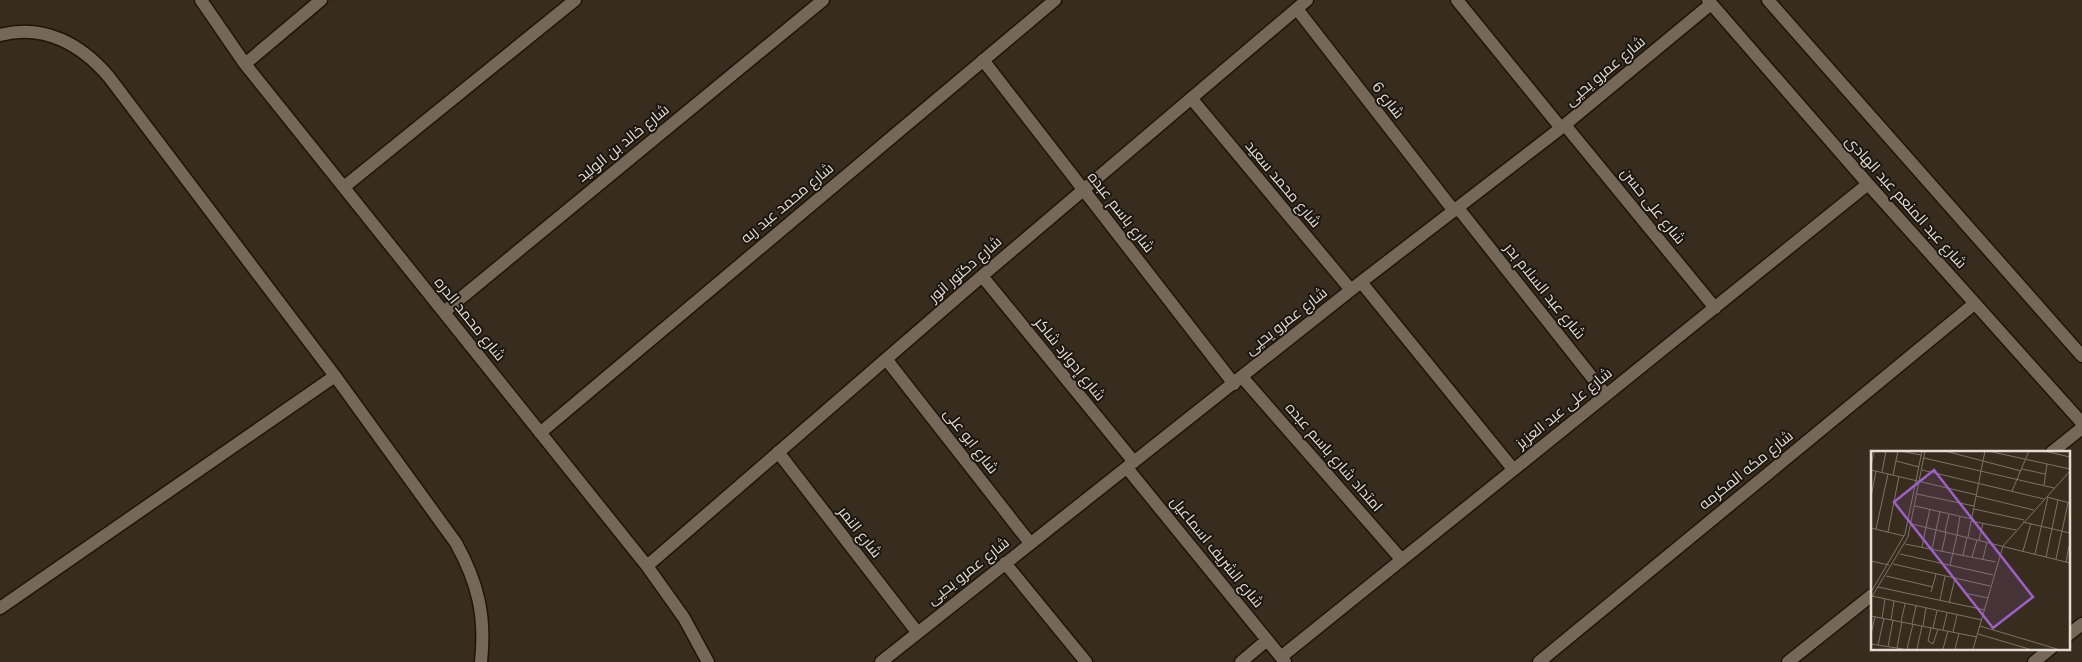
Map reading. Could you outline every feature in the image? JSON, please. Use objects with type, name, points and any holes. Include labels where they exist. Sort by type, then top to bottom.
[{"type":"street","name":"شارع محمد الدره","points":[[201,0],[245,64],[647,566],[684,618],[708,662]]},
{"type":"street","points":[[245,64],[321,0]]},
{"type":"street","points":[[344,187],[575,0]]},
{"type":"street","name":"شارع محمد عبد ربه","points":[[540,432],[1055,0]]},
{"type":"street","name":"شارع دكتور انور","points":[[647,566],[982,276],[1307,0]]},
{"type":"street","name":"شارع على حسن","points":[[1457,0],[1715,308]]},
{"type":"street","name":"شارع عبد المنعم عبد الهادى","points":[[1768,0],[2082,356]]},
{"type":"street","name":"شارع عمرو يحيى","points":[[881,662],[1356,286],[1563,126],[1710,2]]},
{"type":"street","name":"شارع عبد المنعم عبد الهادى","points":[[1710,2],[1868,184],[2082,424]]},
{"type":"street","name":"شارع خالد بن الوليد","points":[[444,312],[814,3]]},
{"type":"street","name":"شارع 6","points":[[1297,9],[1456,210]]},
{"type":"street","points":[[0,35],[25,32],[45,34],[64,40],[96,62],[335,376],[456,543],[469,566],[483,616],[484,642],[481,662]]},
{"type":"street","name":"شارع باسم عبده","points":[[983,60],[1084,190],[1238,380]]},
{"type":"street","name":"شارع محمد سعيد","points":[[1190,98],[1356,286],[1513,469]]},
{"type":"street","name":"شارع على عبد العزيز","points":[[1283,659],[1401,559],[1868,184]]},
{"type":"street","name":"شارع عبد السلام بدر","points":[[1456,210],[1606,395]]},
{"type":"street","name":"شارع إدوارد شاكر","points":[[982,276],[1131,465]]},
{"type":"street","name":"شارع مكه المكرمه","points":[[1539,662],[1974,304]]},
{"type":"street","name":"شارع ابو على","points":[[886,359],[1030,543]]},
{"type":"street","points":[[0,608],[335,376]]},
{"type":"street","name":"امتداد شارع باسم عبده","points":[[1238,380],[1401,559]]},
{"type":"street","points":[[2053,451],[2082,428]]},
{"type":"street","name":"شارع النمر","points":[[778,452],[917,632]]},
{"type":"street","name":"شارع الشريف اسماعيل","points":[[1131,465],[1283,659]]},
{"type":"street","points":[[1005,563],[1086,662]]},
{"type":"street","points":[[1788,662],[1871,596]]},
{"type":"street","points":[[2070,633],[2082,624]]},
{"type":"street","points":[[1241,662],[1267,640]]},
{"type":"street","points":[[2034,662],[2049,650]]}]
